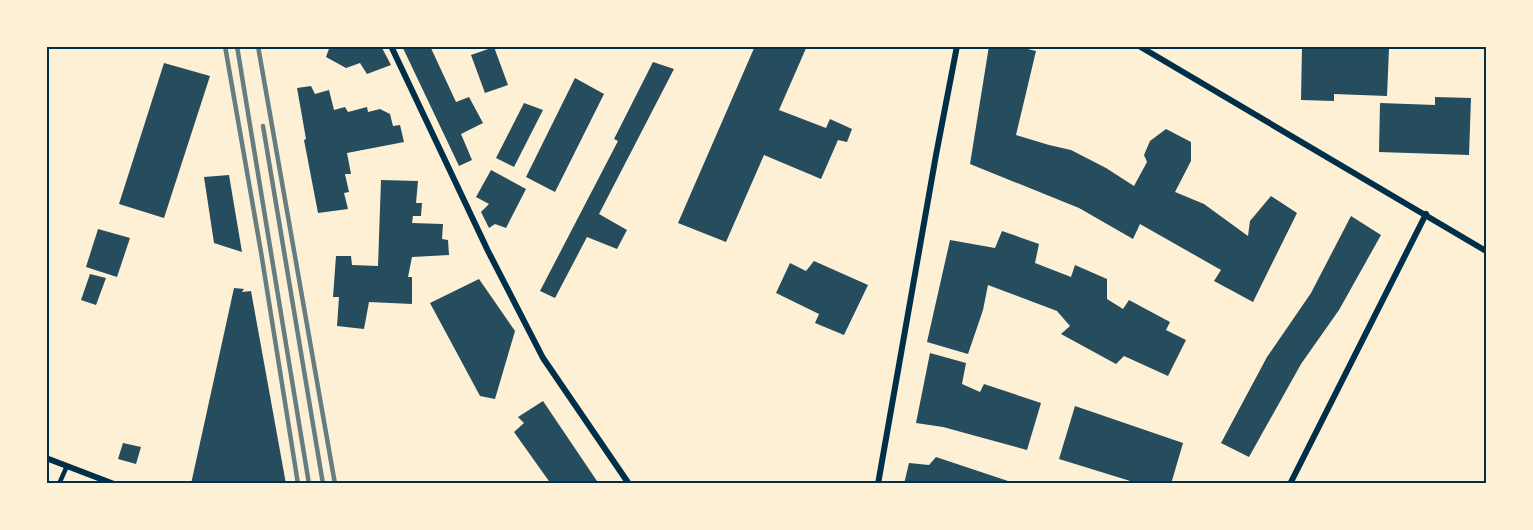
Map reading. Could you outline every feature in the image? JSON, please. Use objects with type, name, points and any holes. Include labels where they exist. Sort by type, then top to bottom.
[{"type":"street","points":[[391,46],[488,251],[543,357],[629,483]]},
{"type":"street","points":[[878,483],[957,46]]},
{"type":"street","points":[[1138,46],[1486,251]]},
{"type":"street","points":[[1290,483],[1426,214]]},
{"type":"street","points":[[46,458],[114,483]]},
{"type":"lane","points":[[59,483],[67,466]]},
{"type":"building","points":[[330,46],[381,46],[391,65],[367,74],[360,63],[346,68],[326,57]]},
{"type":"building","points":[[402,46],[430,46],[456,102],[469,97],[483,123],[461,134],[472,160],[459,166]]},
{"type":"building","points":[[755,46],[807,46],[779,110],[826,128],[830,119],[852,129],[847,142],[838,140],[821,179],[764,155],[726,242],[678,223]]},
{"type":"building","points":[[989,46],[1015,46],[1036,51],[1016,135],[1071,150],[1134,186],[1147,162],[1144,155],[1150,141],[1166,129],[1191,142],[1191,161],[1175,192],[1204,204],[1248,236],[1250,221],[1271,196],[1297,213],[1253,302],[1214,281],[1221,270],[1140,224],[1133,239],[1079,208],[970,164]]},
{"type":"building","points":[[1302,46],[1389,49],[1387,96],[1334,94],[1334,101],[1301,100]]},
{"type":"building","points":[[494,47],[508,85],[485,93],[471,55]]},
{"type":"building","points":[[653,62],[674,69],[599,214],[627,230],[617,249],[587,237],[555,298],[540,291],[618,141],[614,139]]},
{"type":"building","points":[[164,63],[210,76],[164,218],[119,204]]},
{"type":"building","points":[[575,78],[604,94],[555,192],[526,177]]},
{"type":"building","points":[[311,86],[315,94],[329,90],[334,110],[345,107],[348,112],[367,107],[368,112],[380,109],[390,114],[393,126],[400,125],[404,142],[347,153],[351,174],[345,174],[349,192],[344,193],[348,209],[318,213],[297,88]]},
{"type":"building","points":[[1435,97],[1471,98],[1469,155],[1379,152],[1380,103],[1435,105]]},
{"type":"building","points":[[524,103],[543,110],[514,167],[496,158]]},
{"type":"building","points":[[491,170],[526,189],[506,228],[495,224],[489,228],[481,212],[489,204],[476,197]]},
{"type":"building","points":[[229,175],[242,252],[214,243],[204,177]]},
{"type":"building","points":[[381,180],[418,181],[416,203],[422,203],[421,216],[413,216],[412,223],[443,224],[442,239],[448,240],[449,255],[412,257],[408,277],[412,277],[412,304],[369,302],[364,329],[337,326],[339,297],[333,297],[336,256],[351,256],[352,265],[378,266]]},
{"type":"building","points":[[1351,216],[1381,235],[1339,310],[1301,364],[1249,457],[1221,443],[1267,357],[1311,293]]},
{"type":"building","points":[[98,229],[130,238],[117,277],[86,267]]},
{"type":"building","points":[[1002,231],[1039,244],[1035,263],[1071,277],[1075,265],[1107,279],[1107,299],[1123,309],[1129,300],[1170,322],[1166,330],[1186,340],[1168,376],[1124,356],[1116,364],[1061,334],[1070,326],[1057,311],[988,285],[983,310],[968,354],[927,342],[950,240],[995,248]]},
{"type":"building","points":[[814,261],[868,285],[844,335],[815,323],[819,314],[776,293],[790,263],[806,271]]},
{"type":"building","points":[[90,274],[106,278],[96,305],[81,300]]},
{"type":"building","points":[[479,279],[515,331],[495,399],[480,396],[430,303]]},
{"type":"building","points":[[234,288],[244,289],[242,292],[251,291],[286,484],[191,484]]},
{"type":"building","points":[[930,353],[966,363],[962,384],[980,392],[984,384],[1041,403],[1027,450],[943,427],[916,423]]},
{"type":"building","points":[[543,401],[599,484],[551,484],[514,432],[524,423],[518,417]]},
{"type":"building","points":[[1075,406],[1183,443],[1171,484],[1140,484],[1059,459]]},
{"type":"building","points":[[123,443],[141,447],[136,464],[118,459]]},
{"type":"building","points":[[936,457],[1008,481],[1007,484],[904,484],[909,463],[929,465]]},
{"type":"railway","points":[[225,46],[298,484]]},
{"type":"railway","points":[[237,46],[309,484]]},
{"type":"railway","points":[[258,46],[335,484]]},
{"type":"railway","points":[[263,126],[323,484]]}]
